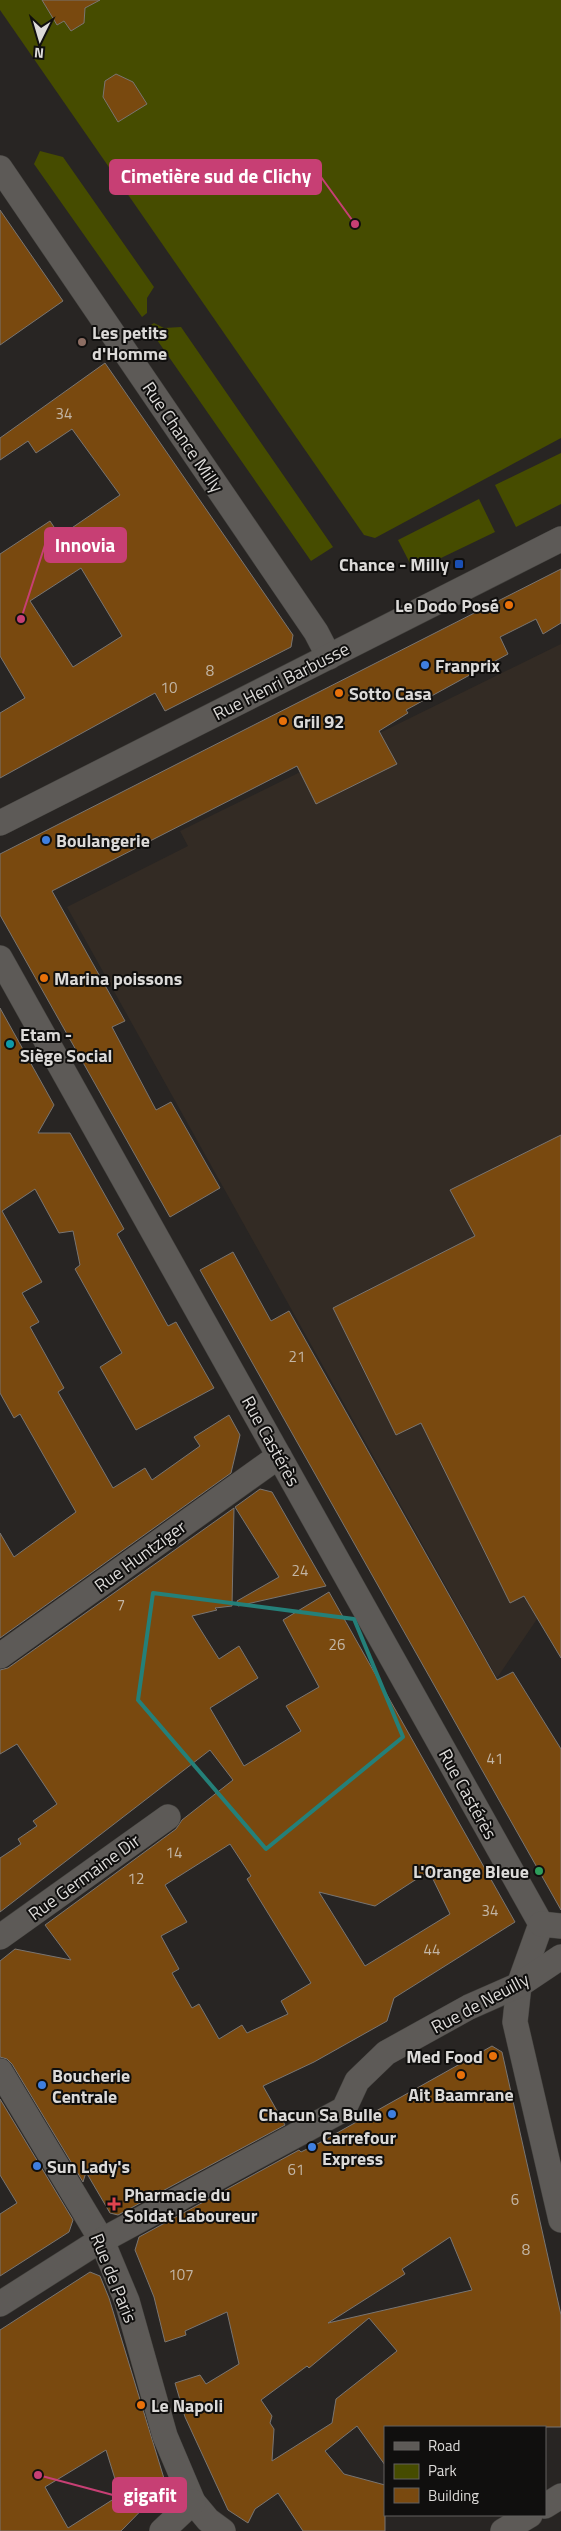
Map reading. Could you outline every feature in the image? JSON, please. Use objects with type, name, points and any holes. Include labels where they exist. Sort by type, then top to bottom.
[{"type":"street","name":"Rue Chance Milly","points":[[0,168],[316,632],[329,657]]},
{"type":"street","name":"Rue Henri Barbusse","points":[[0,823],[561,539]]},
{"type":"street","name":"Rue Castérès","points":[[0,958],[279,1456],[551,1925],[519,1985],[515,2022],[561,2220]]},
{"type":"street","name":"Rue Huntziger","points":[[0,1656],[279,1456]]},
{"type":"street","name":"Rue Germaine Dir","points":[[0,1937],[168,1817]]},
{"type":"street","name":"Rue de Neuilly","points":[[0,2304],[102,2241],[344,2109],[357,2081],[386,2053],[469,2007],[519,1985],[561,1957]]},
{"type":"street","name":"Rue de Paris","points":[[0,2071],[102,2241],[127,2301],[165,2436],[193,2502],[208,2520],[222,2531]]},
{"type":"street","points":[[546,2505],[561,2496]]},
{"type":"street","points":[[162,2531],[193,2502]]},
{"type":"street","points":[[503,2531],[528,2516]]},
{"type":"highlighted area","points":[[153,1593],[354,1619],[403,1737],[266,1849],[138,1700]]},
{"type":"shaded area","points":[[561,644],[561,1605],[537,1619],[497,1678],[67,907],[188,846],[180,831]]},
{"type":"green space","points":[[0,0],[561,0],[561,438],[375,538],[364,535],[0,10]]},
{"type":"green space","points":[[40,151],[63,157],[154,287],[147,298],[147,313],[142,317],[34,164]]},
{"type":"green space","points":[[154,323],[164,328],[181,327],[333,547],[311,561],[148,327]]},
{"type":"green space","points":[[561,453],[561,504],[516,527],[495,485]]},
{"type":"green space","points":[[479,499],[495,532],[414,571],[398,540]]},
{"type":"building","points":[[42,0],[100,0],[85,8],[84,23],[71,31],[64,21],[57,25]]},
{"type":"building","points":[[116,74],[133,82],[147,104],[118,122],[103,97],[105,81]]},
{"type":"building","points":[[0,210],[63,301],[0,345]]},
{"type":"building","points":[[105,363],[293,635],[291,647],[165,711],[155,693],[0,778],[0,713],[25,698],[0,656],[0,554],[50,521],[60,536],[120,495],[72,429],[36,453],[28,441],[0,460],[0,438]],"holes":[[[81,568],[122,636],[73,667],[30,601]]]},
{"type":"building","points":[[561,569],[561,623],[543,634],[536,619],[500,637],[508,654],[406,710],[408,713],[379,731],[397,764],[316,804],[297,766],[52,891],[125,1021],[112,1027],[156,1110],[171,1102],[220,1188],[170,1217],[0,915],[0,854]]},
{"type":"building","points":[[0,1008],[54,1105],[38,1133],[70,1133],[124,1229],[117,1234],[168,1326],[176,1322],[214,1388],[136,1430],[100,1367],[122,1353],[75,1269],[80,1265],[73,1231],[59,1233],[35,1189],[2,1211],[42,1282],[22,1293],[39,1322],[30,1327],[64,1388],[58,1392],[113,1488],[145,1468],[152,1480],[200,1446],[194,1437],[229,1415],[240,1435],[231,1473],[0,1638],[0,1533],[14,1557],[76,1512],[20,1414],[14,1418],[0,1393]]},
{"type":"building","points":[[561,1135],[561,1658],[524,1596],[510,1603],[421,1423],[396,1435],[333,1308],[475,1236],[450,1190]]},
{"type":"building","points":[[233,1252],[271,1321],[289,1311],[497,1680],[513,1672],[561,1749],[561,1910],[200,1270]]},
{"type":"building","points":[[260,1489],[272,1492],[326,1586],[238,1606],[237,1601],[279,1577],[235,1507]]},
{"type":"building","points":[[234,1508],[232,1606],[215,1608],[217,1610],[192,1616],[219,1659],[239,1646],[258,1678],[210,1708],[244,1766],[301,1731],[286,1706],[319,1687],[283,1620],[329,1592],[515,1922],[394,1998],[387,2021],[314,2062],[263,2086],[285,2125],[118,2215],[110,2213],[86,2172],[83,2182],[12,2064],[7,2059],[0,2057],[0,1961],[15,1949],[71,1960],[45,1925],[176,1829],[182,1820],[233,1780],[210,1750],[0,1912],[0,1858],[21,1844],[18,1839],[37,1826],[33,1821],[57,1804],[17,1744],[0,1754],[0,1670],[8,1668]],"holes":[[[230,1844],[251,1876],[247,1879],[311,1983],[281,2001],[288,2014],[247,2033],[242,2025],[219,2039],[199,2004],[192,2008],[172,1973],[179,1969],[161,1936],[187,1922],[165,1885]],[[429,1871],[450,1914],[365,1966],[319,1892],[375,1906]]]},
{"type":"building","points":[[492,2046],[502,2052],[561,2315],[561,2427],[384,2426],[384,2464],[357,2426],[325,2451],[344,2474],[384,2485],[385,2531],[303,2531],[278,2493],[255,2509],[248,2523],[228,2510],[185,2417],[175,2383],[200,2375],[206,2384],[239,2364],[227,2312],[185,2331],[186,2335],[165,2342],[154,2297],[135,2250],[139,2237],[299,2150],[301,2152]],"holes":[[[450,2237],[472,2290],[328,2323],[405,2274],[402,2269]],[[369,2318],[397,2351],[336,2399],[332,2423],[272,2461],[274,2429],[270,2423],[272,2416],[261,2400],[307,2366],[309,2368]]]},
{"type":"building","points":[[0,2099],[73,2220],[69,2232],[0,2276],[0,2214],[17,2203],[0,2175]]},
{"type":"building","points":[[90,2272],[100,2276],[109,2298],[166,2485],[121,2531],[0,2531],[0,2330]],"holes":[[[106,2450],[120,2495],[68,2528],[45,2487]]]},
{"type":"place","name":"Cimetière sud de Clichy","points":[[355,224]]},
{"type":"place","name":"Les petits d'Homme","points":[[82,342]]},
{"type":"place","name":"Chance - Milly","points":[[459,564]]},
{"type":"place","name":"Le Dodo Posé","points":[[509,605]]},
{"type":"place","name":"Innovia","points":[[21,619]]},
{"type":"place","name":"Franprix","points":[[425,665]]},
{"type":"place","name":"Sotto Casa","points":[[339,693]]},
{"type":"place","name":"Gril 92","points":[[283,721]]},
{"type":"place","name":"Boulangerie","points":[[46,840]]},
{"type":"place","name":"Marina poissons","points":[[44,978]]},
{"type":"place","name":"Etam - Siège Social","points":[[10,1044]]},
{"type":"place","name":"L'Orange Bleue","points":[[539,1871]]},
{"type":"place","name":"Med Food","points":[[493,2056]]},
{"type":"place","name":"Ait Baamrane","points":[[461,2075]]},
{"type":"place","name":"Boucherie Centrale","points":[[42,2085]]},
{"type":"place","name":"Chacun Sa Bulle","points":[[392,2114]]},
{"type":"place","name":"Carrefour Express","points":[[312,2147]]},
{"type":"place","name":"Sun Lady's","points":[[37,2166]]},
{"type":"place","name":"Pharmacie du Soldat Laboureur","points":[[114,2204]]},
{"type":"place","name":"Le Napoli","points":[[141,2405]]},
{"type":"place","name":"gigafit","points":[[38,2475]]}]
